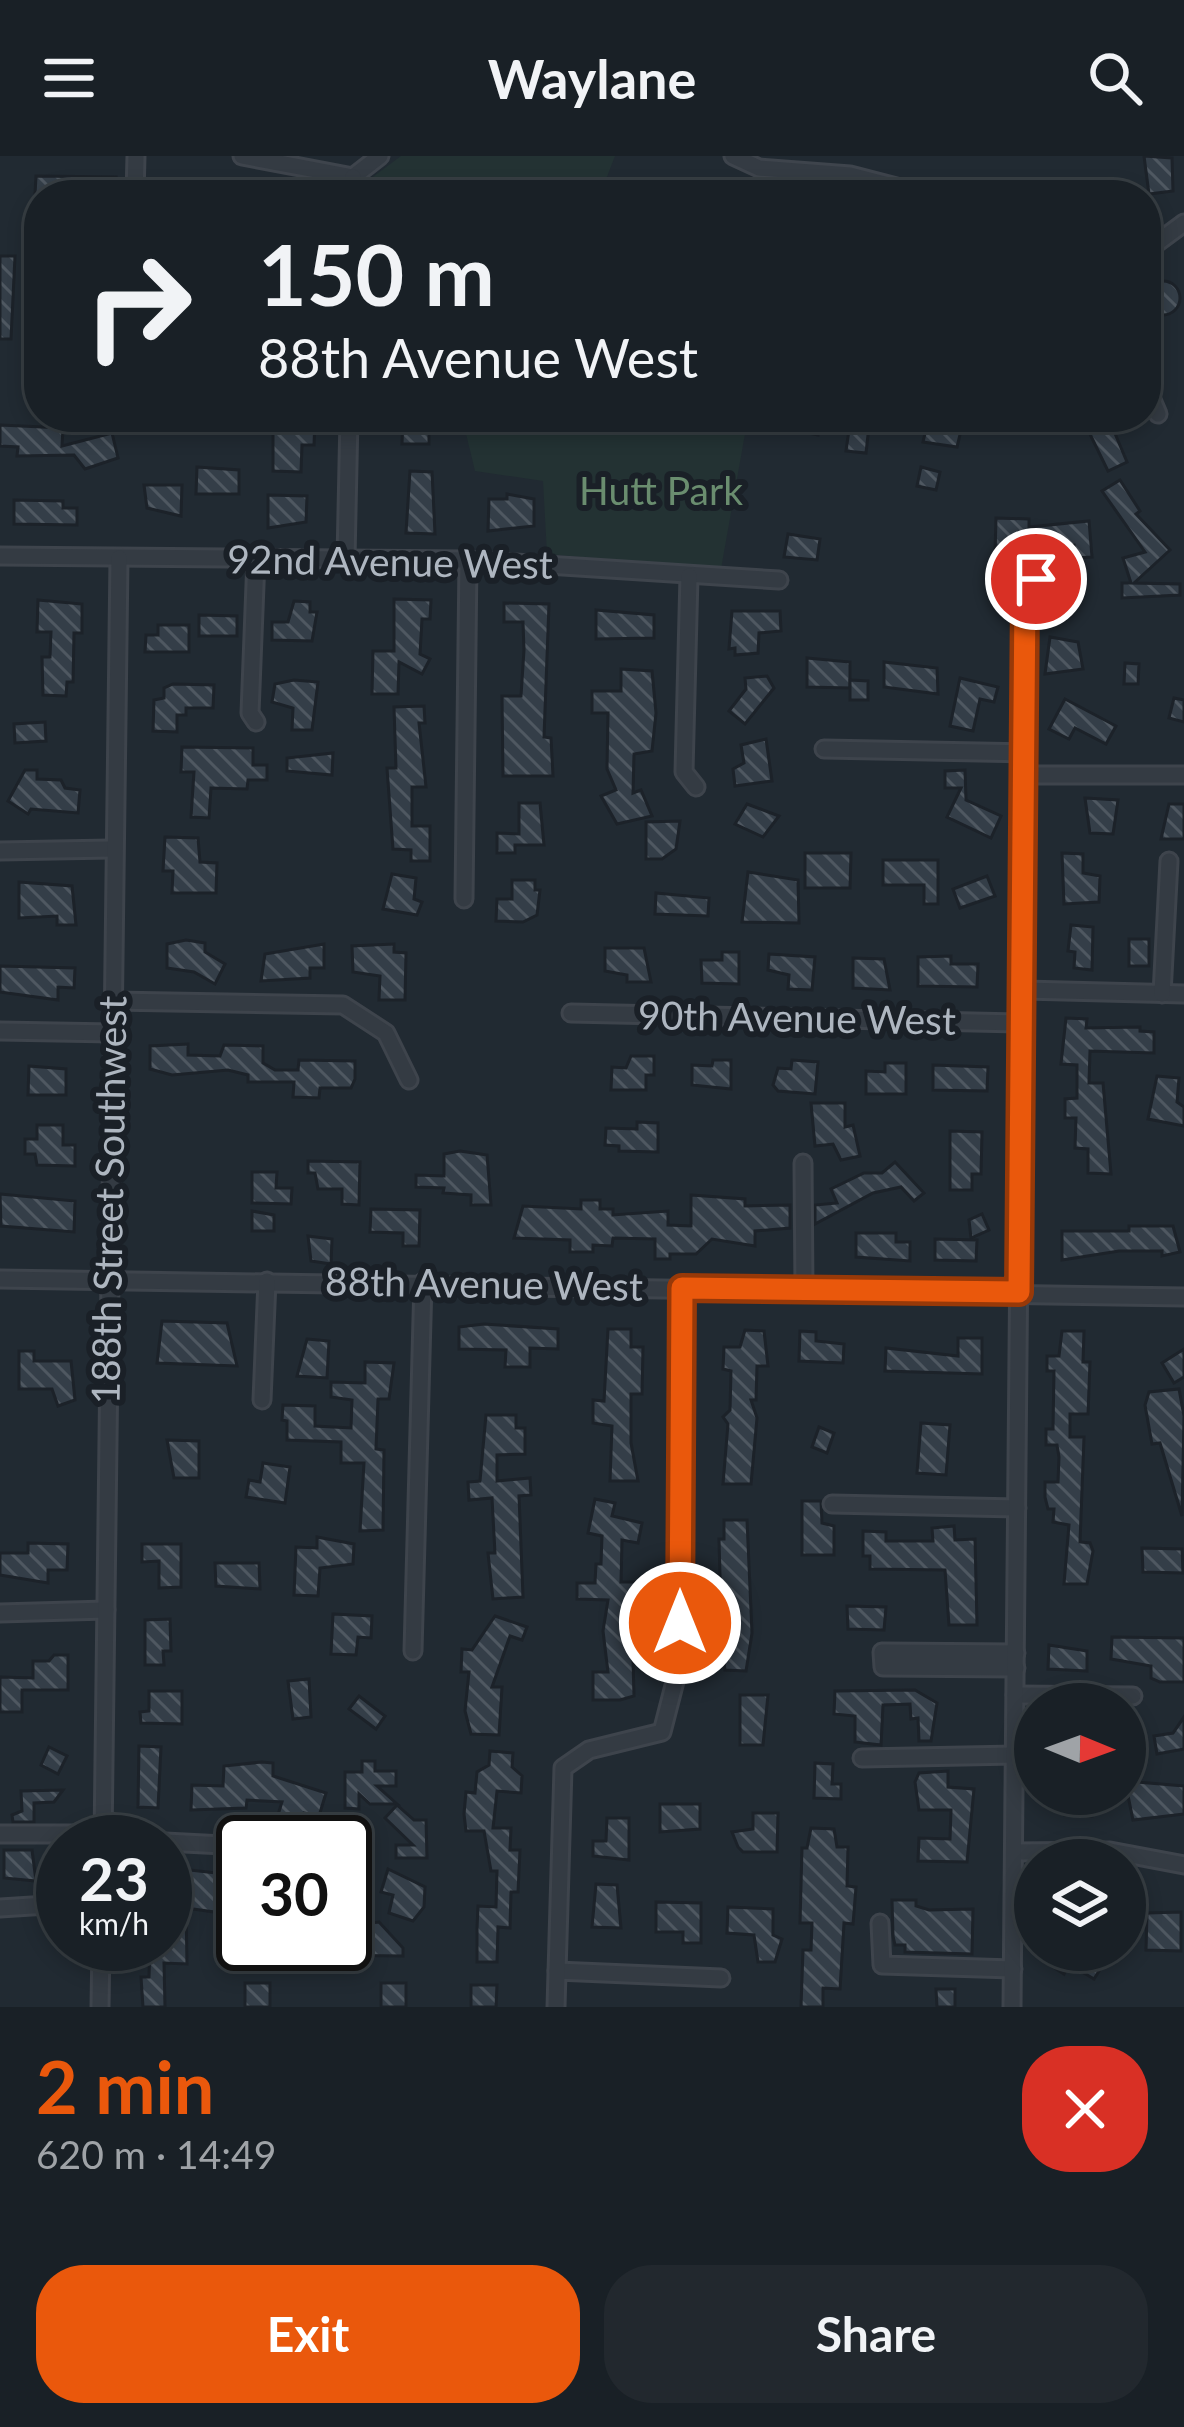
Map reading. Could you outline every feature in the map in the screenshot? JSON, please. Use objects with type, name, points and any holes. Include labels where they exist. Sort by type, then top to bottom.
[{"type":"street","points":[[242,156],[353,177],[380,156]]},
{"type":"street","points":[[734,156],[759,168],[865,180]]},
{"type":"street","points":[[346,559],[349,432]]},
{"type":"street","name":"92nd Avenue West","points":[[0,556],[468,560],[779,580]]},
{"type":"street","name":"188th Street Southwest","points":[[103,1815],[111,850],[119,558]]},
{"type":"street","points":[[256,559],[250,712],[256,722]]},
{"type":"street","points":[[464,899],[468,560]]},
{"type":"street","points":[[1016,1683],[1025,595],[1036,579],[1062,572]]},
{"type":"street","points":[[689,576],[684,772],[696,787]]},
{"type":"street","points":[[824,749],[1027,753]]},
{"type":"street","points":[[1027,775],[1182,775]]},
{"type":"street","points":[[0,851],[111,850]]},
{"type":"street","points":[[1162,994],[1169,861]]},
{"type":"street","points":[[1024,990],[1184,994]]},
{"type":"street","points":[[112,1001],[343,1005],[386,1033],[409,1080]]},
{"type":"street","name":"90th Avenue West","points":[[572,1013],[1023,1023]]},
{"type":"street","points":[[0,1031],[113,1033]]},
{"type":"street","points":[[803,1163],[804,1289]]},
{"type":"street","name":"88th Avenue West","points":[[0,1279],[1184,1297]]},
{"type":"street","points":[[262,1400],[267,1281]]},
{"type":"street","points":[[413,1651],[423,1282]]},
{"type":"street","points":[[556,2007],[562,1768],[589,1750],[662,1732],[679,1666],[682,1288]]},
{"type":"street","points":[[832,1504],[1017,1508]]},
{"type":"street","points":[[0,1613],[106,1610]]},
{"type":"street","points":[[882,1652],[1016,1661],[883,1666],[882,1652]]},
{"type":"street","points":[[862,1758],[1014,1755]]},
{"type":"street","points":[[0,1834],[36,1835]]},
{"type":"street","points":[[1012,2007],[1014,1852]]},
{"type":"street","points":[[1146,1857],[1184,1864]]},
{"type":"street","points":[[0,1908],[36,1906]]},
{"type":"street","points":[[880,1924],[882,1965],[1013,1969]]},
{"type":"street","points":[[100,2007],[101,1971]]},
{"type":"street","points":[[557,1971],[721,1978]]},
{"type":"green space","points":[[401,156],[615,156],[606,180],[369,180]]},
{"type":"green space","name":"Hutt Park","points":[[466,432],[745,432],[721,569],[547,554],[543,481],[475,471]]},
{"type":"building","points":[[1144,156],[1172,158],[1173,191],[1161,192],[1161,180],[1147,180]]},
{"type":"building","points":[[36,176],[116,177],[116,180],[36,180]]},
{"type":"building","points":[[0,256],[15,256],[11,339],[0,339]]},
{"type":"building","points":[[1161,281],[1170,282],[1179,291],[1179,305],[1170,314],[1161,315]]},
{"type":"building","points":[[0,425],[24,426],[24,432],[63,432],[62,446],[112,433],[118,458],[85,469],[74,455],[17,456],[18,447],[0,446]]},
{"type":"building","points":[[273,432],[315,432],[314,445],[302,445],[301,472],[273,471]]},
{"type":"building","points":[[402,432],[429,432],[429,444],[402,444]]},
{"type":"building","points":[[849,432],[868,432],[866,453],[846,451]]},
{"type":"building","points":[[925,432],[961,432],[957,447],[923,442]]},
{"type":"building","points":[[1089,432],[1114,432],[1127,462],[1108,471]]},
{"type":"building","points":[[197,467],[239,470],[239,494],[196,494]]},
{"type":"building","points":[[921,467],[940,472],[936,490],[917,486]]},
{"type":"building","points":[[410,471],[432,472],[435,534],[406,533]]},
{"type":"building","points":[[1120,480],[1140,511],[1136,514],[1170,550],[1134,583],[1180,584],[1180,595],[1122,598],[1122,583],[1131,583],[1123,558],[1145,552],[1102,491]]},
{"type":"building","points":[[144,485],[182,485],[181,516],[147,508]]},
{"type":"building","points":[[507,494],[534,499],[534,526],[488,531],[489,499],[507,499]]},
{"type":"building","points":[[268,495],[307,496],[306,522],[268,528]]},
{"type":"building","points":[[14,500],[63,501],[63,508],[77,508],[77,525],[14,524]]},
{"type":"building","points":[[996,518],[1029,519],[1029,527],[1089,521],[1092,557],[1075,558],[1074,545],[1028,548],[1028,556],[995,555]]},
{"type":"building","points":[[788,534],[820,539],[817,560],[784,557]]},
{"type":"building","points":[[394,599],[431,600],[430,619],[422,619],[420,654],[430,659],[422,674],[399,662],[398,694],[372,694],[373,651],[394,651]]},
{"type":"building","points":[[38,600],[82,604],[82,633],[74,633],[73,682],[67,682],[66,696],[43,695],[42,657],[50,657],[51,632],[37,632]]},
{"type":"building","points":[[294,601],[310,602],[310,612],[317,612],[312,641],[272,640],[272,622],[288,622]]},
{"type":"building","points":[[504,603],[549,604],[544,737],[551,738],[553,776],[503,776],[502,696],[521,696],[524,650],[523,622],[504,622]]},
{"type":"building","points":[[596,610],[654,615],[654,638],[596,639]]},
{"type":"building","points":[[732,611],[780,611],[781,631],[759,633],[758,653],[735,655],[735,648],[729,649]]},
{"type":"building","points":[[199,615],[237,616],[237,636],[199,636]]},
{"type":"building","points":[[158,625],[189,625],[189,652],[145,652],[146,635],[158,635]]},
{"type":"building","points":[[1050,637],[1078,642],[1083,669],[1045,674]]},
{"type":"building","points":[[807,658],[850,662],[850,688],[807,687]]},
{"type":"building","points":[[884,662],[937,668],[938,694],[884,687]]},
{"type":"building","points":[[1125,663],[1139,664],[1138,684],[1124,684]]},
{"type":"building","points":[[621,669],[652,671],[656,713],[652,751],[634,754],[633,793],[641,790],[652,816],[617,824],[601,796],[616,790],[607,769],[608,713],[592,713],[592,691],[621,691]]},
{"type":"building","points":[[767,676],[774,688],[745,724],[729,711],[746,689],[745,678]]},
{"type":"building","points":[[960,678],[998,687],[994,702],[980,699],[973,731],[950,726]]},
{"type":"building","points":[[850,680],[868,681],[868,700],[850,700]]},
{"type":"building","points":[[318,682],[312,730],[292,730],[293,708],[272,702],[275,684]]},
{"type":"building","points":[[214,685],[213,708],[186,708],[186,715],[177,715],[177,732],[153,731],[154,700],[164,698],[164,688]]},
{"type":"building","points":[[1174,698],[1184,700],[1184,722],[1169,718]]},
{"type":"building","points":[[1065,699],[1116,726],[1106,744],[1075,728],[1069,739],[1049,729]]},
{"type":"building","points":[[424,706],[425,723],[419,723],[426,787],[412,787],[412,826],[430,826],[430,861],[411,861],[411,850],[393,849],[387,768],[396,768],[394,707]]},
{"type":"building","points":[[45,722],[46,741],[15,743],[14,724]]},
{"type":"building","points":[[766,739],[772,781],[735,786],[733,769],[744,763],[741,745]]},
{"type":"building","points":[[182,747],[253,748],[253,765],[267,765],[267,780],[248,780],[247,789],[211,788],[209,818],[191,817],[194,772],[181,772]]},
{"type":"building","points":[[333,753],[332,775],[287,771],[287,758]]},
{"type":"building","points":[[25,770],[37,770],[37,779],[61,780],[65,788],[80,790],[78,813],[31,809],[28,814],[8,801]]},
{"type":"building","points":[[965,770],[966,800],[1001,816],[991,838],[947,817],[961,788],[945,788],[945,771]]},
{"type":"building","points":[[1085,798],[1118,800],[1113,834],[1090,833]]},
{"type":"building","points":[[519,803],[540,803],[544,845],[515,845],[515,853],[497,853],[497,833],[519,834]]},
{"type":"building","points":[[747,804],[779,816],[763,837],[735,824]]},
{"type":"building","points":[[1169,804],[1184,804],[1184,839],[1161,839]]},
{"type":"building","points":[[680,821],[676,849],[662,859],[646,859],[646,822]]},
{"type":"building","points":[[165,837],[198,838],[200,862],[217,863],[216,893],[172,893],[173,871],[163,871]]},
{"type":"building","points":[[805,853],[851,853],[850,888],[805,888]]},
{"type":"building","points":[[1062,853],[1083,854],[1083,873],[1100,876],[1099,902],[1064,904]]},
{"type":"building","points":[[883,860],[938,860],[938,904],[924,904],[924,885],[883,885]]},
{"type":"building","points":[[748,872],[798,880],[799,923],[742,922]]},
{"type":"building","points":[[392,874],[416,878],[414,899],[422,902],[417,915],[383,909]]},
{"type":"building","points":[[987,876],[995,896],[960,908],[953,889]]},
{"type":"building","points":[[512,880],[535,880],[535,890],[540,890],[537,915],[523,922],[496,921],[497,899],[512,899]]},
{"type":"building","points":[[19,882],[72,886],[76,925],[57,925],[57,916],[19,918]]},
{"type":"building","points":[[656,893],[709,898],[708,916],[655,914]]},
{"type":"building","points":[[1071,925],[1093,927],[1092,970],[1074,968],[1075,952],[1068,951]]},
{"type":"building","points":[[1129,939],[1149,939],[1149,966],[1129,966]]},
{"type":"building","points":[[205,943],[205,952],[225,964],[215,984],[194,972],[167,968],[167,944]]},
{"type":"building","points":[[324,944],[324,968],[310,968],[310,978],[261,981],[265,954]]},
{"type":"building","points":[[394,944],[394,952],[406,953],[405,1000],[379,1000],[380,976],[353,972],[352,946]]},
{"type":"building","points":[[605,948],[644,948],[651,982],[627,982],[627,975],[605,971]]},
{"type":"building","points":[[722,952],[739,952],[739,984],[702,983],[701,960],[722,960]]},
{"type":"building","points":[[769,954],[815,957],[812,990],[788,989],[789,975],[768,970]]},
{"type":"building","points":[[951,956],[951,964],[978,964],[977,987],[918,986],[918,957]]},
{"type":"building","points":[[853,958],[884,959],[890,990],[853,988]]},
{"type":"building","points":[[0,966],[75,968],[74,988],[58,987],[58,1000],[0,992]]},
{"type":"building","points":[[1066,1018],[1087,1019],[1086,1028],[1140,1027],[1140,1031],[1154,1032],[1154,1053],[1090,1051],[1089,1083],[1103,1083],[1111,1174],[1088,1173],[1088,1149],[1075,1148],[1076,1118],[1065,1118],[1065,1099],[1077,1098],[1077,1065],[1061,1064]]},
{"type":"building","points":[[188,1044],[188,1055],[220,1056],[224,1045],[263,1046],[263,1063],[275,1070],[298,1070],[299,1060],[355,1061],[355,1079],[351,1088],[320,1088],[319,1098],[293,1097],[294,1082],[248,1082],[248,1075],[228,1070],[172,1075],[150,1069],[150,1046]]},
{"type":"building","points":[[631,1056],[654,1056],[654,1075],[646,1075],[646,1090],[611,1090],[612,1067],[626,1068]]},
{"type":"building","points":[[713,1060],[731,1060],[731,1089],[692,1085],[692,1065],[712,1066]]},
{"type":"building","points":[[792,1060],[818,1062],[815,1094],[778,1091],[773,1085],[778,1068],[791,1069]]},
{"type":"building","points":[[885,1063],[906,1063],[906,1094],[866,1094],[866,1071],[885,1072]]},
{"type":"building","points":[[933,1065],[988,1067],[987,1091],[933,1090]]},
{"type":"building","points":[[29,1066],[66,1069],[66,1095],[28,1095]]},
{"type":"building","points":[[1157,1076],[1179,1078],[1177,1102],[1184,1107],[1184,1126],[1148,1119]]},
{"type":"building","points":[[811,1103],[845,1103],[845,1127],[853,1125],[860,1156],[841,1160],[833,1144],[815,1146]]},
{"type":"building","points":[[637,1122],[658,1123],[658,1152],[619,1151],[619,1146],[605,1145],[606,1128],[637,1129]]},
{"type":"building","points":[[37,1125],[63,1125],[63,1145],[75,1145],[75,1166],[37,1165],[35,1154],[25,1154],[25,1139],[37,1139]]},
{"type":"building","points":[[950,1131],[982,1132],[981,1174],[972,1174],[972,1190],[950,1190]]},
{"type":"building","points":[[444,1154],[487,1155],[491,1205],[471,1205],[471,1195],[443,1193],[444,1188],[416,1187],[416,1175],[444,1176]]},
{"type":"building","points":[[308,1161],[360,1162],[359,1205],[342,1204],[342,1189],[318,1189],[315,1173],[308,1173]]},
{"type":"building","points":[[895,1162],[924,1193],[914,1201],[901,1187],[873,1193],[815,1224],[815,1205],[837,1203],[831,1189],[864,1173],[882,1173]]},
{"type":"building","points":[[252,1172],[277,1172],[276,1188],[292,1188],[291,1204],[252,1203]]},
{"type":"building","points":[[0,1194],[75,1201],[74,1232],[1,1226]]},
{"type":"building","points":[[691,1195],[745,1199],[745,1206],[790,1205],[790,1228],[755,1231],[755,1246],[712,1239],[696,1254],[670,1254],[670,1259],[655,1259],[655,1239],[613,1238],[612,1246],[593,1245],[593,1252],[570,1252],[570,1240],[514,1238],[523,1206],[581,1209],[581,1200],[600,1200],[600,1209],[613,1209],[613,1215],[668,1211],[668,1225],[691,1226]]},
{"type":"building","points":[[371,1209],[420,1210],[419,1246],[403,1246],[403,1233],[370,1232]]},
{"type":"building","points":[[252,1211],[274,1215],[274,1231],[252,1231]]},
{"type":"building","points":[[982,1214],[989,1230],[971,1238],[969,1220]]},
{"type":"building","points":[[1129,1226],[1173,1226],[1180,1252],[1162,1256],[1162,1251],[1119,1251],[1062,1260],[1062,1231],[1129,1231]]},
{"type":"building","points":[[856,1233],[896,1233],[896,1242],[910,1242],[910,1261],[856,1257]]},
{"type":"building","points":[[308,1236],[332,1239],[331,1264],[311,1261]]},
{"type":"building","points":[[935,1239],[977,1240],[976,1261],[935,1260]]},
{"type":"building","points":[[162,1321],[227,1323],[237,1366],[157,1363]]},
{"type":"building","points":[[459,1327],[558,1329],[558,1349],[530,1348],[530,1367],[505,1367],[506,1350],[459,1349]]},
{"type":"building","points":[[608,1329],[631,1329],[631,1347],[643,1347],[642,1394],[631,1394],[631,1443],[638,1481],[610,1481],[612,1426],[593,1423],[593,1400],[604,1401]]},
{"type":"building","points":[[745,1330],[764,1331],[768,1366],[757,1366],[756,1400],[751,1400],[757,1418],[751,1484],[723,1484],[728,1424],[723,1417],[730,1410],[731,1371],[723,1369],[724,1347],[740,1347]]},
{"type":"building","points":[[800,1331],[816,1332],[816,1341],[844,1344],[843,1363],[799,1361]]},
{"type":"building","points":[[1062,1331],[1084,1331],[1083,1362],[1090,1362],[1088,1414],[1070,1414],[1070,1437],[1084,1437],[1080,1542],[1090,1543],[1093,1551],[1087,1584],[1064,1584],[1069,1525],[1053,1522],[1054,1509],[1048,1509],[1045,1497],[1045,1482],[1058,1482],[1059,1457],[1057,1445],[1046,1445],[1046,1429],[1053,1429],[1054,1371],[1047,1371],[1047,1356],[1059,1356]]},
{"type":"building","points":[[958,1338],[982,1338],[982,1374],[885,1371],[886,1348],[958,1356]]},
{"type":"building","points":[[307,1339],[329,1341],[327,1378],[297,1376]]},
{"type":"building","points":[[1184,1349],[1184,1377],[1174,1383],[1162,1363]]},
{"type":"building","points":[[19,1351],[34,1351],[34,1361],[71,1361],[75,1400],[58,1406],[52,1389],[19,1389]]},
{"type":"building","points":[[365,1362],[394,1363],[389,1399],[378,1399],[376,1449],[384,1450],[383,1530],[360,1531],[364,1463],[341,1463],[341,1442],[287,1440],[287,1421],[282,1420],[283,1405],[315,1406],[315,1426],[351,1428],[352,1400],[331,1397],[331,1382],[365,1383]]},
{"type":"building","points":[[1179,1389],[1184,1416],[1182,1516],[1160,1443],[1152,1444],[1145,1405],[1149,1392]]},
{"type":"building","points":[[486,1415],[516,1415],[516,1428],[525,1428],[525,1454],[497,1455],[497,1481],[530,1478],[531,1495],[519,1496],[523,1597],[493,1599],[488,1553],[495,1553],[492,1498],[469,1500],[468,1482],[480,1481]]},
{"type":"building","points":[[921,1423],[950,1425],[946,1475],[917,1473]]},
{"type":"building","points":[[819,1427],[834,1433],[827,1453],[812,1447]]},
{"type":"building","points":[[167,1440],[199,1441],[199,1478],[174,1478]]},
{"type":"building","points":[[263,1463],[290,1467],[285,1503],[246,1497],[249,1480],[260,1482]]},
{"type":"building","points":[[595,1499],[615,1503],[612,1516],[642,1523],[638,1543],[622,1540],[621,1582],[638,1582],[631,1633],[639,1633],[639,1660],[633,1660],[634,1696],[620,1700],[593,1700],[593,1672],[608,1672],[603,1631],[608,1600],[577,1599],[577,1583],[595,1583],[596,1564],[601,1564],[602,1536],[588,1533]]},
{"type":"building","points":[[802,1501],[821,1501],[822,1523],[834,1526],[834,1555],[802,1555]]},
{"type":"building","points":[[724,1520],[747,1520],[752,1633],[746,1671],[725,1670],[722,1650],[719,1539],[724,1539]]},
{"type":"building","points":[[954,1526],[955,1540],[975,1539],[977,1625],[949,1625],[945,1570],[870,1569],[870,1556],[863,1556],[863,1531],[886,1532],[886,1541],[933,1541],[932,1528]]},
{"type":"building","points":[[317,1537],[354,1544],[353,1564],[320,1568],[318,1596],[294,1595],[296,1547],[317,1548]]},
{"type":"building","points":[[28,1543],[68,1544],[67,1570],[48,1570],[48,1583],[0,1575],[0,1553],[28,1553]]},
{"type":"building","points":[[142,1544],[181,1544],[181,1587],[159,1588],[159,1561],[142,1562]]},
{"type":"building","points":[[1142,1548],[1182,1549],[1183,1573],[1143,1572]]},
{"type":"building","points":[[215,1563],[259,1563],[260,1589],[216,1586]]},
{"type":"building","points":[[847,1606],[886,1607],[884,1630],[848,1629]]},
{"type":"building","points":[[333,1614],[372,1616],[371,1638],[358,1637],[356,1655],[331,1654]]},
{"type":"building","points":[[495,1616],[527,1627],[522,1640],[510,1636],[492,1687],[502,1687],[499,1735],[471,1734],[465,1711],[469,1672],[461,1672],[462,1649],[472,1650]]},
{"type":"building","points":[[170,1619],[171,1651],[163,1651],[164,1665],[145,1665],[145,1620]]},
{"type":"building","points":[[1112,1637],[1184,1638],[1184,1682],[1160,1682],[1151,1678],[1151,1666],[1111,1659]]},
{"type":"building","points":[[1049,1645],[1087,1651],[1087,1671],[1048,1669]]},
{"type":"building","points":[[54,1655],[68,1655],[68,1690],[22,1690],[22,1712],[0,1712],[0,1677],[33,1678],[33,1661],[49,1661]]},
{"type":"building","points":[[309,1679],[311,1717],[293,1719],[288,1681]]},
{"type":"building","points":[[915,1690],[937,1703],[931,1741],[919,1741],[918,1718],[911,1719],[910,1704],[883,1705],[881,1745],[855,1742],[855,1716],[834,1714],[835,1691]]},
{"type":"building","points":[[149,1691],[182,1691],[182,1724],[141,1723],[140,1712],[149,1711]]},
{"type":"building","points":[[740,1695],[768,1695],[763,1745],[740,1745]]},
{"type":"building","points":[[359,1696],[385,1716],[376,1729],[349,1709]]},
{"type":"building","points":[[1184,1717],[1184,1749],[1157,1754],[1154,1736],[1173,1733]]},
{"type":"building","points":[[139,1746],[161,1747],[158,1808],[138,1807]]},
{"type":"building","points":[[49,1747],[67,1756],[58,1774],[41,1765]]},
{"type":"building","points":[[490,1751],[513,1753],[512,1767],[522,1776],[521,1793],[497,1791],[493,1828],[511,1828],[510,1850],[520,1850],[518,1892],[511,1892],[510,1928],[498,1927],[497,1962],[477,1962],[478,1906],[496,1907],[497,1871],[491,1871],[484,1831],[466,1831],[464,1814],[466,1792],[475,1793],[477,1772],[489,1765]]},
{"type":"building","points":[[362,1761],[375,1761],[375,1771],[396,1771],[396,1786],[377,1786],[397,1804],[370,1804],[359,1794],[359,1809],[345,1808],[345,1772],[362,1772]]},
{"type":"building","points":[[273,1763],[273,1776],[326,1793],[319,1815],[278,1815],[282,1802],[247,1800],[246,1808],[191,1810],[192,1785],[223,1786],[224,1766]]},
{"type":"building","points":[[815,1763],[833,1764],[832,1784],[841,1784],[841,1799],[814,1798]]},
{"type":"building","points":[[948,1771],[948,1787],[974,1789],[967,1862],[918,1861],[919,1838],[950,1839],[951,1810],[919,1810],[915,1782],[919,1773]]},
{"type":"building","points":[[1146,1783],[1184,1786],[1184,1814],[1133,1820],[1132,1815],[1146,1815]]},
{"type":"building","points":[[63,1790],[54,1802],[34,1803],[34,1822],[13,1822],[12,1815],[22,1811],[21,1791]]},
{"type":"building","points":[[660,1804],[700,1804],[700,1829],[660,1832]]},
{"type":"building","points":[[397,1805],[414,1820],[426,1820],[427,1858],[396,1858],[396,1845],[413,1845],[385,1818]]},
{"type":"building","points":[[753,1813],[778,1813],[777,1852],[743,1852],[738,1847],[732,1832],[753,1829]]},
{"type":"building","points":[[607,1818],[629,1818],[629,1860],[593,1856],[593,1841],[606,1841]]},
{"type":"building","points":[[811,1828],[834,1829],[837,1847],[848,1847],[847,1886],[856,1887],[853,1924],[844,1923],[840,1989],[823,1988],[823,2007],[801,2007],[803,1950],[811,1950],[812,1923],[800,1923],[802,1848],[807,1848]]},
{"type":"building","points":[[4,1850],[32,1850],[36,1881],[4,1878]]},
{"type":"building","points":[[388,1869],[425,1887],[424,1907],[413,1921],[389,1913],[393,1895],[381,1892]]},
{"type":"building","points":[[192,1870],[216,1873],[216,1912],[192,1909]]},
{"type":"building","points":[[596,1884],[617,1885],[621,1928],[592,1927]]},
{"type":"building","points":[[892,1900],[916,1900],[916,1906],[929,1910],[973,1909],[972,1954],[905,1952],[905,1945],[895,1945]]},
{"type":"building","points":[[656,1902],[701,1903],[701,1943],[683,1943],[683,1932],[656,1932]]},
{"type":"building","points":[[728,1907],[773,1909],[773,1935],[782,1939],[775,1962],[758,1962],[754,1935],[727,1933]]},
{"type":"building","points":[[1181,1912],[1181,1951],[1146,1950],[1147,1913]]},
{"type":"building","points":[[379,1922],[403,1948],[403,1956],[372,1956],[372,1923]]},
{"type":"building","points":[[149,1971],[164,1971],[165,2007],[143,2007],[141,1977],[149,1977]]},
{"type":"building","points":[[245,1983],[270,1983],[270,2007],[245,2007]]},
{"type":"building","points":[[381,1983],[406,1983],[406,2007],[381,2007]]},
{"type":"building","points":[[471,1985],[497,1985],[496,2007],[471,2007]]},
{"type":"building","points":[[936,1989],[955,1989],[955,2007],[937,2007]]},
{"type":"route","points":[[680,1623],[682,1288],[1019,1292],[1025,595],[1036,579]]}]
